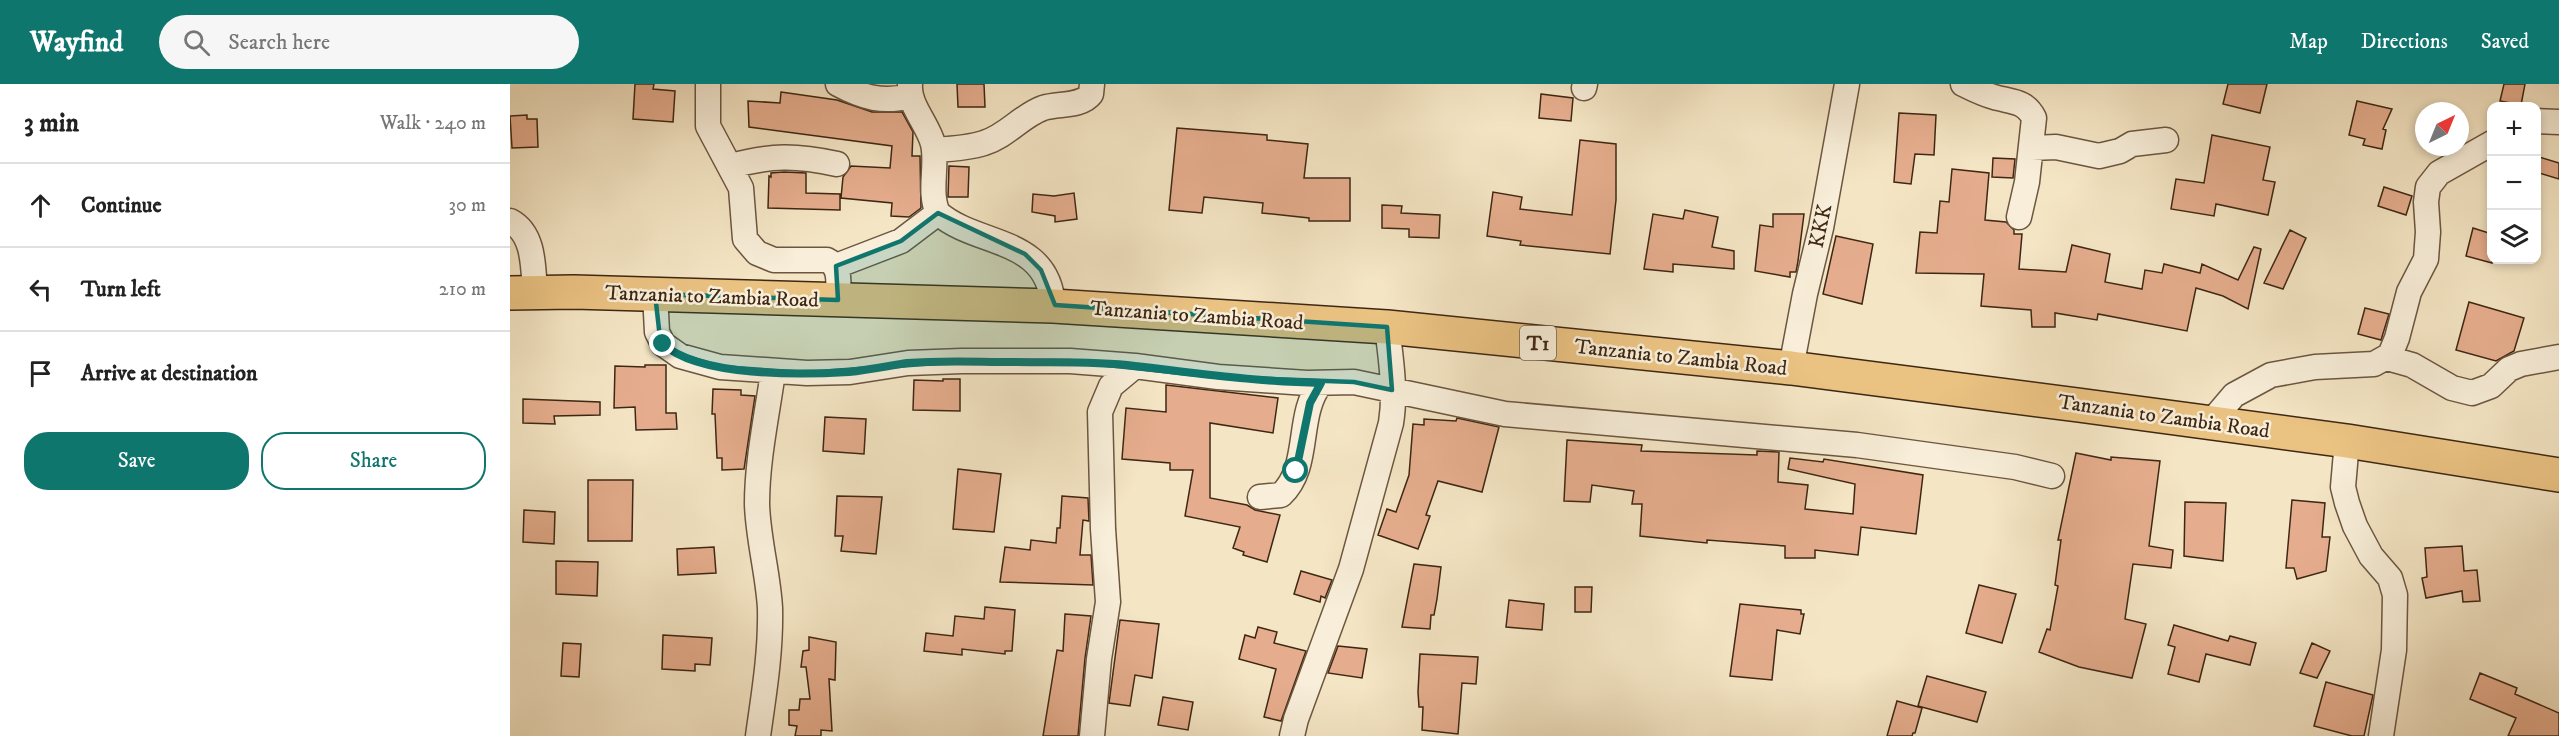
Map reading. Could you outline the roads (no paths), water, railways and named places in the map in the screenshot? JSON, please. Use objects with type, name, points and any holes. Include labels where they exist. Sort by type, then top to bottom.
[{"type":"highway","name":"Tanzania to Zambia Road","points":[[523,293],[655,294],[1053,306],[1387,327],[1791,368],[2211,422],[2559,475]]},
{"type":"street","points":[[708,84],[706,112],[709,129],[741,188],[743,234],[750,246],[757,253],[774,260],[827,260],[836,266],[838,300]]},
{"type":"street","points":[[838,84],[869,97],[884,100],[911,90],[926,124],[934,150],[934,197],[938,213],[961,226],[1025,254],[1041,270],[1050,285],[1053,306]]},
{"type":"street","points":[[934,150],[984,143],[1002,136],[1029,114],[1046,107],[1086,100],[1091,94],[1092,84]]},
{"type":"street","name":"KKK","points":[[1791,368],[1804,294],[1821,228],[1847,84]]},
{"type":"street","points":[[1963,84],[1979,92],[2016,100],[2024,105],[2034,118],[2027,182],[2019,217]]},
{"type":"street","points":[[2541,121],[2559,122]]},
{"type":"street","points":[[2031,148],[2056,147],[2099,156],[2114,153],[2144,141],[2166,140]]},
{"type":"street","points":[[2211,422],[2234,395],[2271,375],[2315,367],[2374,364],[2387,358],[2397,338],[2409,292],[2426,259],[2428,187],[2439,173],[2487,146]]},
{"type":"street","points":[[731,166],[764,158],[800,156],[837,164]]},
{"type":"street","points":[[836,266],[901,241],[938,213]]},
{"type":"street","points":[[510,221],[518,226],[528,241],[532,259],[523,293]]},
{"type":"street","points":[[655,294],[657,332],[663,344],[694,362],[720,367],[773,372],[850,372],[908,363],[981,360],[1079,361],[1218,377],[1321,383],[1354,382],[1505,414],[1857,445],[2015,467],[2052,476]]},
{"type":"street","points":[[1292,736],[1296,719],[1351,569],[1391,423],[1393,408],[1387,327]]},
{"type":"street","points":[[2387,358],[2412,365],[2452,388],[2472,393],[2491,386],[2509,369],[2521,364],[2559,357]]},
{"type":"street","points":[[1092,736],[1099,659],[1108,602],[1103,529],[1100,412],[1111,386],[1136,366]]},
{"type":"street","points":[[758,736],[768,677],[770,609],[758,519],[758,482],[773,372]]},
{"type":"street","points":[[1260,497],[1281,495],[1293,481],[1310,403],[1321,383]]},
{"type":"street","points":[[2347,441],[2343,487],[2347,503],[2370,556],[2390,578],[2395,595],[2394,650],[2381,736]]}]
